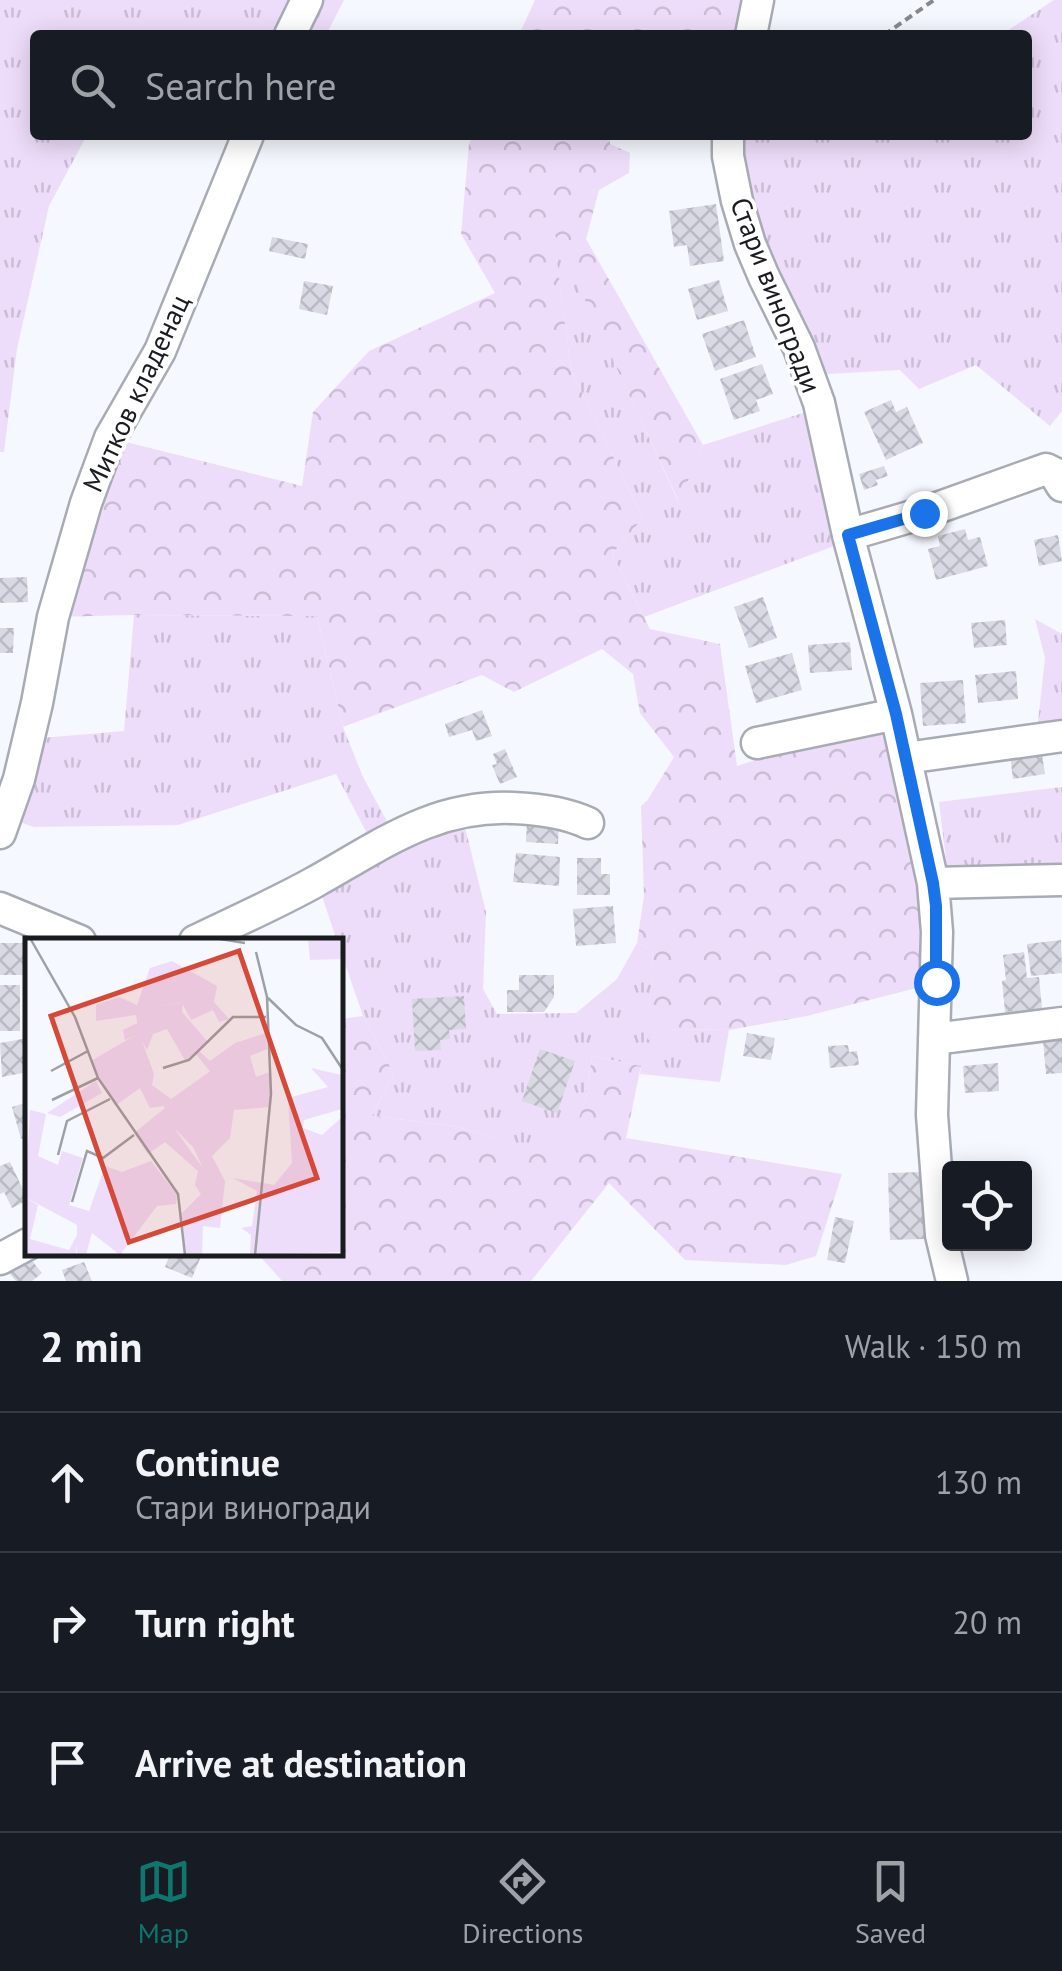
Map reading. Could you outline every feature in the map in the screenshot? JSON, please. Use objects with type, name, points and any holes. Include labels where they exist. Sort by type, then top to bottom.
[{"type":"street","points":[[292,30],[307,0]]},
{"type":"street","points":[[752,30],[758,0]]},
{"type":"street","name":"Митков кладенац","points":[[0,833],[22,766],[53,617],[86,503],[110,438],[160,351],[246,140]]},
{"type":"street","name":"Стари виногради","points":[[728,140],[740,212],[757,261],[799,348],[814,390],[896,714],[933,883],[937,932],[932,1115],[940,1222],[952,1281]]},
{"type":"street","points":[[848,535],[1046,470],[1054,473],[1062,486]]},
{"type":"street","points":[[756,743],[896,714]]},
{"type":"street","points":[[906,758],[1062,736]]},
{"type":"street","points":[[201,938],[438,816],[472,809],[512,808],[568,814],[588,823]]},
{"type":"street","points":[[933,883],[1062,880]]},
{"type":"street","points":[[0,908],[73,938]]},
{"type":"street","points":[[934,1039],[1062,1022]]},
{"type":"street","points":[[0,1259],[25,1246]]},
{"type":"path","points":[[891,30],[934,0]]},
{"type":"green space","points":[[0,0],[344,0],[329,30],[30,30],[30,140],[84,140],[49,206],[17,349],[4,452],[0,452]]},
{"type":"green space","points":[[535,0],[749,0],[745,30],[521,30]]},
{"type":"green space","points":[[1054,0],[1062,0],[1062,411],[1050,426],[976,365],[919,389],[900,370],[809,375],[737,158],[744,140],[1032,140],[1032,30],[1009,30]]},
{"type":"green space","points":[[471,140],[610,140],[610,144],[630,153],[629,173],[599,190],[586,239],[703,445],[679,502],[553,231],[571,370],[643,518],[612,554],[650,629],[720,644],[737,766],[896,714],[936,983],[807,1016],[729,1030],[677,1029],[648,1040],[653,950],[637,943],[644,896],[641,806],[674,757],[640,713],[633,674],[602,649],[514,692],[482,675],[343,727],[317,616],[53,617],[110,438],[302,486],[313,412],[369,351],[495,293],[461,234]]},
{"type":"green space","points":[[552,226],[678,501],[703,445],[809,411],[845,542],[644,617],[612,554],[643,518],[571,370]]},
{"type":"green space","points":[[134,615],[317,616],[343,727],[363,777],[395,836],[461,811],[486,912],[483,989],[497,1014],[576,1013],[617,979],[637,943],[653,950],[649,1039],[677,1029],[729,1030],[720,1082],[640,1074],[641,1066],[592,1056],[586,1098],[566,1159],[454,1126],[372,1116],[394,1074],[363,1016],[342,955],[342,938],[336,938],[317,881],[374,847],[336,774],[178,825],[34,827],[5,817],[29,739],[124,731]]},
{"type":"green space","points":[[1035,619],[1062,634],[1062,729],[1037,731],[1045,658]]},
{"type":"green space","points":[[1062,787],[1062,864],[948,875],[939,802]]},
{"type":"green space","points":[[363,1016],[394,1074],[372,1116],[454,1126],[565,1158],[586,1098],[592,1056],[641,1066],[626,1138],[842,1174],[816,1256],[786,1265],[685,1260],[609,1183],[531,1281],[282,1281],[260,1256],[342,1256],[342,1019]]},
{"type":"building","points":[[716,204],[724,261],[690,266],[687,245],[674,247],[669,211]]},
{"type":"building","points":[[272,237],[308,244],[305,259],[269,251]]},
{"type":"building","points":[[719,280],[728,311],[697,320],[688,289]]},
{"type":"building","points":[[304,281],[333,286],[327,315],[299,309]]},
{"type":"building","points":[[744,320],[756,357],[715,371],[702,334]]},
{"type":"building","points":[[762,364],[773,394],[756,400],[760,411],[734,420],[720,379]]},
{"type":"building","points":[[891,400],[896,412],[907,407],[923,443],[886,460],[864,412]]},
{"type":"building","points":[[884,466],[888,476],[864,490],[859,474]]},
{"type":"building","points":[[965,529],[968,540],[980,537],[988,566],[936,580],[928,549],[940,546],[938,536]]},
{"type":"building","points":[[1058,535],[1062,561],[1039,566],[1034,540]]},
{"type":"building","points":[[27,577],[28,602],[0,603],[0,578]]},
{"type":"building","points":[[763,597],[777,638],[749,648],[734,607]]},
{"type":"building","points":[[1005,620],[1007,645],[974,648],[971,623]]},
{"type":"building","points":[[0,628],[14,628],[13,653],[0,653]]},
{"type":"building","points":[[850,642],[852,670],[810,673],[808,645]]},
{"type":"building","points":[[792,653],[802,690],[756,703],[745,666]]},
{"type":"building","points":[[1016,671],[1018,699],[978,703],[975,675]]},
{"type":"building","points":[[963,680],[966,723],[923,726],[920,683]]},
{"type":"building","points":[[482,710],[492,736],[476,741],[472,730],[449,737],[445,724]]},
{"type":"building","points":[[1040,742],[1045,774],[1013,779],[1009,747]]},
{"type":"building","points":[[505,749],[517,777],[500,784],[492,765],[497,764],[493,754]]},
{"type":"building","points":[[527,821],[559,823],[558,844],[526,842]]},
{"type":"building","points":[[516,853],[560,857],[559,886],[513,882]]},
{"type":"building","points":[[577,858],[601,858],[601,874],[610,874],[610,895],[577,895]]},
{"type":"building","points":[[613,906],[616,943],[576,946],[573,909]]},
{"type":"building","points":[[1061,940],[1062,973],[1031,976],[1027,944]]},
{"type":"building","points":[[0,943],[25,943],[25,975],[0,975]]},
{"type":"building","points":[[1024,952],[1027,978],[1039,977],[1042,1009],[1005,1012],[1003,955]]},
{"type":"building","points":[[519,975],[554,975],[554,997],[544,1012],[507,1012],[507,990],[519,990]]},
{"type":"building","points":[[0,985],[20,985],[20,1031],[0,1031]]},
{"type":"building","points":[[464,996],[466,1029],[449,1030],[450,1039],[440,1040],[441,1050],[415,1051],[412,999]]},
{"type":"building","points":[[747,1033],[775,1038],[771,1060],[743,1056]]},
{"type":"building","points":[[1062,1038],[1062,1073],[1046,1074],[1043,1040]]},
{"type":"building","points":[[25,1039],[25,1073],[2,1077],[0,1043]]},
{"type":"building","points":[[848,1045],[849,1052],[857,1051],[859,1065],[830,1068],[828,1046]]},
{"type":"building","points":[[540,1049],[575,1061],[557,1113],[522,1101]]},
{"type":"building","points":[[998,1063],[999,1091],[965,1093],[963,1066]]},
{"type":"building","points":[[25,1103],[25,1138],[21,1139],[12,1107]]},
{"type":"building","points":[[10,1162],[25,1194],[25,1202],[12,1208],[4,1192],[0,1194],[0,1166]]},
{"type":"building","points":[[922,1172],[924,1239],[890,1240],[888,1173]]},
{"type":"building","points":[[835,1217],[854,1221],[845,1263],[827,1260]]},
{"type":"building","points":[[25,1252],[42,1273],[32,1281],[16,1281],[5,1268]]},
{"type":"building","points":[[169,1256],[201,1256],[192,1278],[165,1267]]},
{"type":"building","points":[[84,1262],[92,1281],[66,1281],[62,1270]]},
{"type":"route","points":[[924,513],[848,535],[896,714],[933,883],[936,982]]}]
